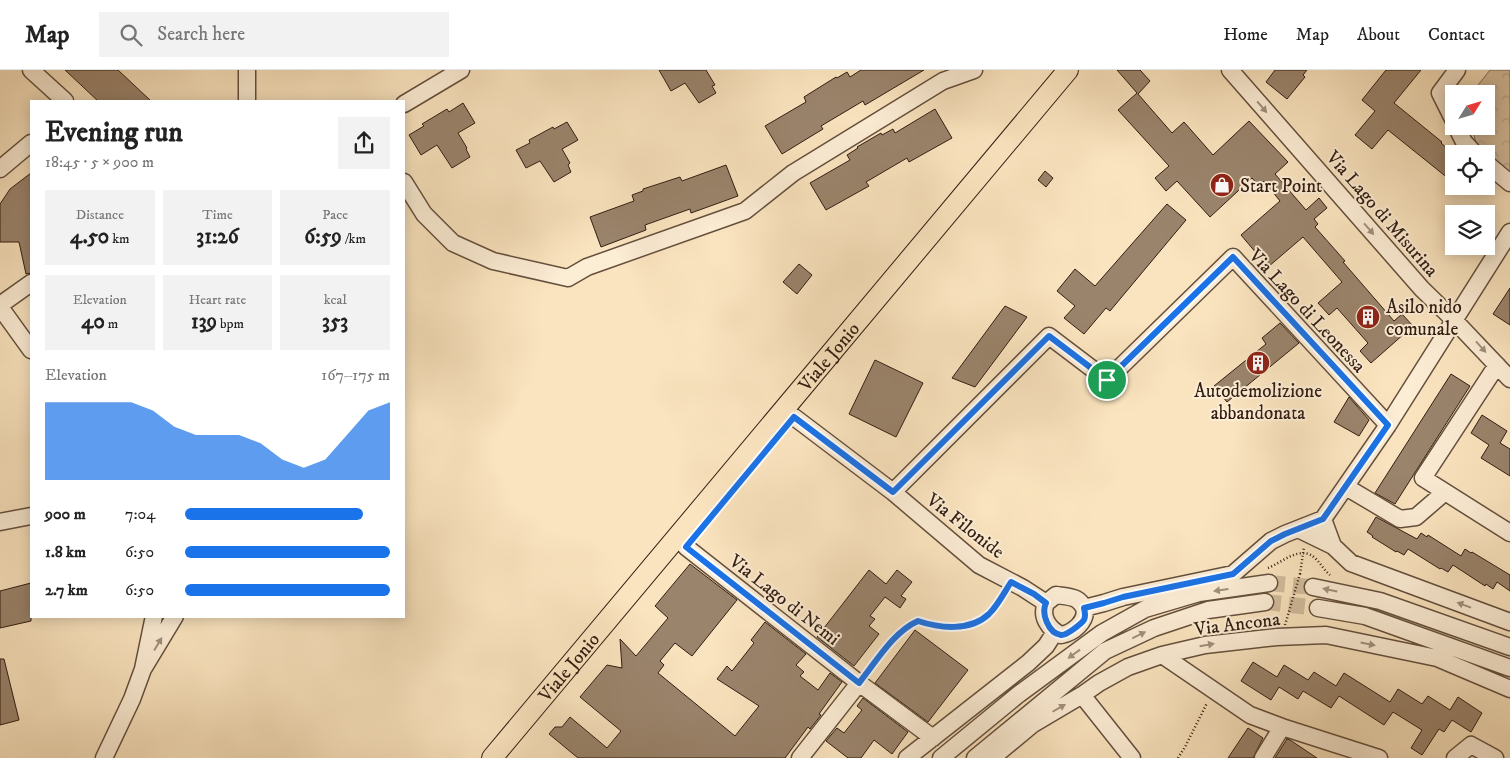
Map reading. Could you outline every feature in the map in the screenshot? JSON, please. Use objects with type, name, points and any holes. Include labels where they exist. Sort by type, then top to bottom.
[{"type":"main road","name":"Viale Jonio","points":[[492,758],[1068,70]]},
{"type":"main road","name":"Viale Jonio","points":[[509,758],[1083,70]]},
{"type":"street","points":[[31,70],[64,100]]},
{"type":"street","points":[[247,70],[247,100]]},
{"type":"street","points":[[405,103],[461,70]]},
{"type":"street","points":[[405,184],[424,214],[453,243],[493,261],[568,278],[586,267],[745,211],[793,173],[943,82],[974,70]]},
{"type":"street","name":"Via Lago di Misurina","points":[[1230,70],[1422,289],[1510,379]]},
{"type":"street","points":[[1446,85],[1457,70]]},
{"type":"street","points":[[1445,86],[1440,93],[1445,103]]},
{"type":"street","points":[[0,169],[30,144]]},
{"type":"street","points":[[1495,170],[1510,183]]},
{"type":"street","points":[[1084,608],[1123,597],[1233,574],[1271,541],[1323,519],[1388,425],[1510,232]]},
{"type":"street","name":"Via Lago di Leonessa","points":[[893,492],[1049,336],[1107,380],[1233,257],[1388,425]]},
{"type":"street","points":[[30,285],[0,306],[30,349]]},
{"type":"street","points":[[1497,365],[1422,478],[1510,533]]},
{"type":"street","name":"Via Filonide","points":[[794,417],[893,492],[979,565],[1029,591],[1046,603]]},
{"type":"street","points":[[1346,487],[1400,519],[1416,517],[1445,492]]},
{"type":"street","points":[[0,522],[30,516]]},
{"type":"street","points":[[1323,519],[1333,546]]},
{"type":"street","points":[[1298,529],[1333,546],[1351,563],[1510,622]]},
{"type":"street","name":"Via Lago di Nemi","points":[[686,547],[859,683],[933,738]]},
{"type":"street","name":"Via Ancona","points":[[941,758],[1019,694],[1102,633],[1145,609],[1199,593],[1265,577]]},
{"type":"street","points":[[1313,587],[1380,601],[1510,647]]},
{"type":"street","points":[[1056,595],[1078,599],[1084,608],[1085,618],[1065,635],[1054,632],[1048,626],[1044,606],[1056,595]]},
{"type":"street","name":"Via Ancona","points":[[975,758],[1105,651],[1154,628],[1208,610],[1264,602]]},
{"type":"street","points":[[1318,608],[1365,616],[1510,668]]},
{"type":"street","points":[[104,758],[132,699],[143,670],[154,618]]},
{"type":"street","points":[[143,670],[174,618]]},
{"type":"street","points":[[907,758],[1028,662],[1046,646],[1054,632]]},
{"type":"street","name":"Via Ancona","points":[[992,758],[1033,724],[1128,667],[1162,655],[1205,645],[1276,636],[1326,635],[1437,658],[1510,689]]},
{"type":"street","points":[[1162,655],[1250,715],[1379,758]]},
{"type":"street","points":[[1019,694],[1028,662]]},
{"type":"street","points":[[800,758],[859,683]]},
{"type":"street","points":[[1082,695],[1127,756]]},
{"type":"street","points":[[1263,758],[1282,727]]},
{"type":"street","points":[[1455,758],[1471,745],[1495,758]]},
{"type":"path","points":[[1285,625],[1300,574],[1304,545]]},
{"type":"path","points":[[1265,577],[1278,564],[1294,554],[1303,553],[1309,554],[1316,559],[1333,577]]},
{"type":"path","points":[[859,683],[894,639],[908,625],[918,621],[942,628],[975,622],[988,615],[1000,601],[1011,582]]},
{"type":"path","points":[[1178,758],[1202,715],[1212,690]]},
{"type":"green space","points":[[1490,70],[1510,70],[1510,178],[1495,164],[1495,145],[1477,145],[1474,135],[1495,135],[1495,85],[1478,85]]},
{"type":"building","points":[[65,70],[118,70],[150,100],[97,100]]},
{"type":"building","points":[[659,70],[706,70],[715,85],[712,86],[716,93],[699,103],[685,83],[671,91]]},
{"type":"building","points":[[861,70],[924,70],[865,105],[863,101],[821,126],[823,129],[782,154],[765,126],[806,102],[804,97],[836,77],[847,72],[850,77]]},
{"type":"building","points":[[1117,70],[1140,70],[1150,81],[1138,94],[1172,133],[1184,122],[1213,155],[1249,121],[1288,162],[1275,174],[1306,210],[1319,198],[1327,208],[1314,219],[1318,224],[1315,227],[1345,261],[1343,262],[1394,321],[1402,314],[1413,326],[1371,363],[1360,351],[1368,343],[1337,308],[1329,315],[1318,303],[1342,282],[1303,237],[1268,267],[1241,235],[1280,201],[1264,181],[1259,186],[1252,178],[1210,217],[1177,181],[1166,191],[1155,178],[1169,166],[1118,110],[1137,93]]},
{"type":"building","points":[[1275,70],[1307,70],[1303,75],[1305,77],[1287,99],[1266,82]]},
{"type":"building","points":[[1386,70],[1421,70],[1394,103],[1442,142],[1445,146],[1445,176],[1388,130],[1372,149],[1355,135],[1375,111],[1362,100]]},
{"type":"building","points":[[463,103],[475,123],[458,133],[470,157],[452,168],[437,145],[421,155],[409,135],[424,126],[422,124],[447,109],[449,112]]},
{"type":"building","points":[[935,109],[952,138],[909,162],[907,158],[866,182],[869,186],[826,210],[810,183],[850,160],[847,155],[857,147],[881,133],[882,135],[893,129],[895,133]]},
{"type":"building","points":[[567,122],[578,140],[562,149],[570,163],[568,165],[571,172],[554,182],[540,161],[526,168],[516,150],[530,143],[529,140]]},
{"type":"building","points":[[726,165],[738,196],[691,213],[690,209],[645,225],[646,230],[601,247],[590,217],[634,201],[632,195],[643,191],[643,189],[680,177],[682,181]]},
{"type":"building","points":[[1045,171],[1053,178],[1046,187],[1038,180]]},
{"type":"building","points":[[30,174],[30,273],[26,274],[19,242],[0,242],[0,204],[10,189]]},
{"type":"building","points":[[1167,204],[1186,220],[1110,311],[1106,308],[1084,334],[1064,318],[1075,306],[1057,291],[1075,269],[1095,286]]},
{"type":"building","points":[[799,264],[812,275],[797,294],[783,282]]},
{"type":"building","points":[[1510,288],[1510,325],[1493,314]]},
{"type":"building","points":[[1005,306],[1027,317],[975,387],[952,378]]},
{"type":"building","name":"Autodemolizione abbandonata","points":[[1280,323],[1299,343],[1227,402],[1214,386],[1266,344],[1262,338]]},
{"type":"building","points":[[875,360],[923,383],[896,437],[849,414]]},
{"type":"building","points":[[1451,374],[1470,386],[1395,504],[1375,493]]},
{"type":"building","points":[[1349,397],[1369,420],[1359,436],[1334,422]]},
{"type":"building","points":[[1482,415],[1507,431],[1500,443],[1510,449],[1510,476],[1481,458],[1489,445],[1471,433]]},
{"type":"building","points":[[1376,517],[1417,539],[1421,533],[1427,537],[1428,535],[1461,556],[1465,549],[1472,552],[1510,575],[1510,591],[1497,582],[1493,589],[1486,584],[1485,586],[1453,565],[1448,572],[1440,569],[1408,549],[1404,555],[1396,552],[1367,532]]},
{"type":"building","points":[[690,564],[737,600],[692,656],[675,643],[660,661],[664,665],[658,673],[735,736],[759,706],[717,679],[727,666],[732,671],[754,643],[751,640],[765,622],[806,654],[796,665],[804,672],[800,676],[818,690],[830,673],[842,682],[819,714],[821,715],[810,729],[808,727],[785,758],[578,758],[549,734],[555,727],[562,727],[570,717],[607,748],[621,731],[580,697],[607,665],[622,668],[620,639],[636,656],[668,618],[655,606]]},
{"type":"building","points":[[869,570],[886,584],[897,570],[912,582],[901,596],[906,599],[900,608],[885,597],[870,616],[875,619],[869,626],[879,634],[854,666],[817,637]]},
{"type":"building","points":[[30,583],[31,621],[0,628],[0,591]]},
{"type":"building","points":[[915,630],[968,670],[928,722],[875,683]]},
{"type":"building","points":[[0,659],[4,659],[19,720],[0,725]]},
{"type":"building","points":[[1253,662],[1277,677],[1284,665],[1308,680],[1314,672],[1336,686],[1344,673],[1390,702],[1398,689],[1422,704],[1428,696],[1450,710],[1458,697],[1482,713],[1471,732],[1452,720],[1444,732],[1439,729],[1422,755],[1411,748],[1422,730],[1393,712],[1384,725],[1339,696],[1331,708],[1303,691],[1298,699],[1279,687],[1271,700],[1241,681]]},
{"type":"building","points":[[863,698],[908,732],[892,754],[874,740],[861,758],[848,758],[826,741],[837,728],[844,733],[862,710],[857,706]]},
{"type":"building","points":[[1248,728],[1263,738],[1253,758],[1228,758]]},
{"type":"building","points":[[1287,739],[1290,740],[1317,758],[1275,758]]},
{"type":"tunnel","points":[[1269,583],[1313,587]]},
{"type":"tunnel","points":[[1265,602],[1318,608]]},
{"type":"place","name":"Start Point","points":[[1222,185]]},
{"type":"place","name":"Asilo nido comunale","points":[[1368,317]]},
{"type":"place","name":"Autodemolizione abbandonata","points":[[1258,363]]},
{"type":"route","points":[[1233,257],[1388,425],[1323,519],[1271,541],[1233,574],[1123,597],[1084,608],[1085,618],[1083,621],[1065,635],[1061,635],[1048,626],[1044,612],[1046,603],[1042,599],[1011,582],[1000,601],[988,615],[975,622],[942,628],[918,621],[908,625],[894,639],[859,683],[686,547],[794,417],[893,492],[1049,336],[1107,380],[1233,257]]}]
